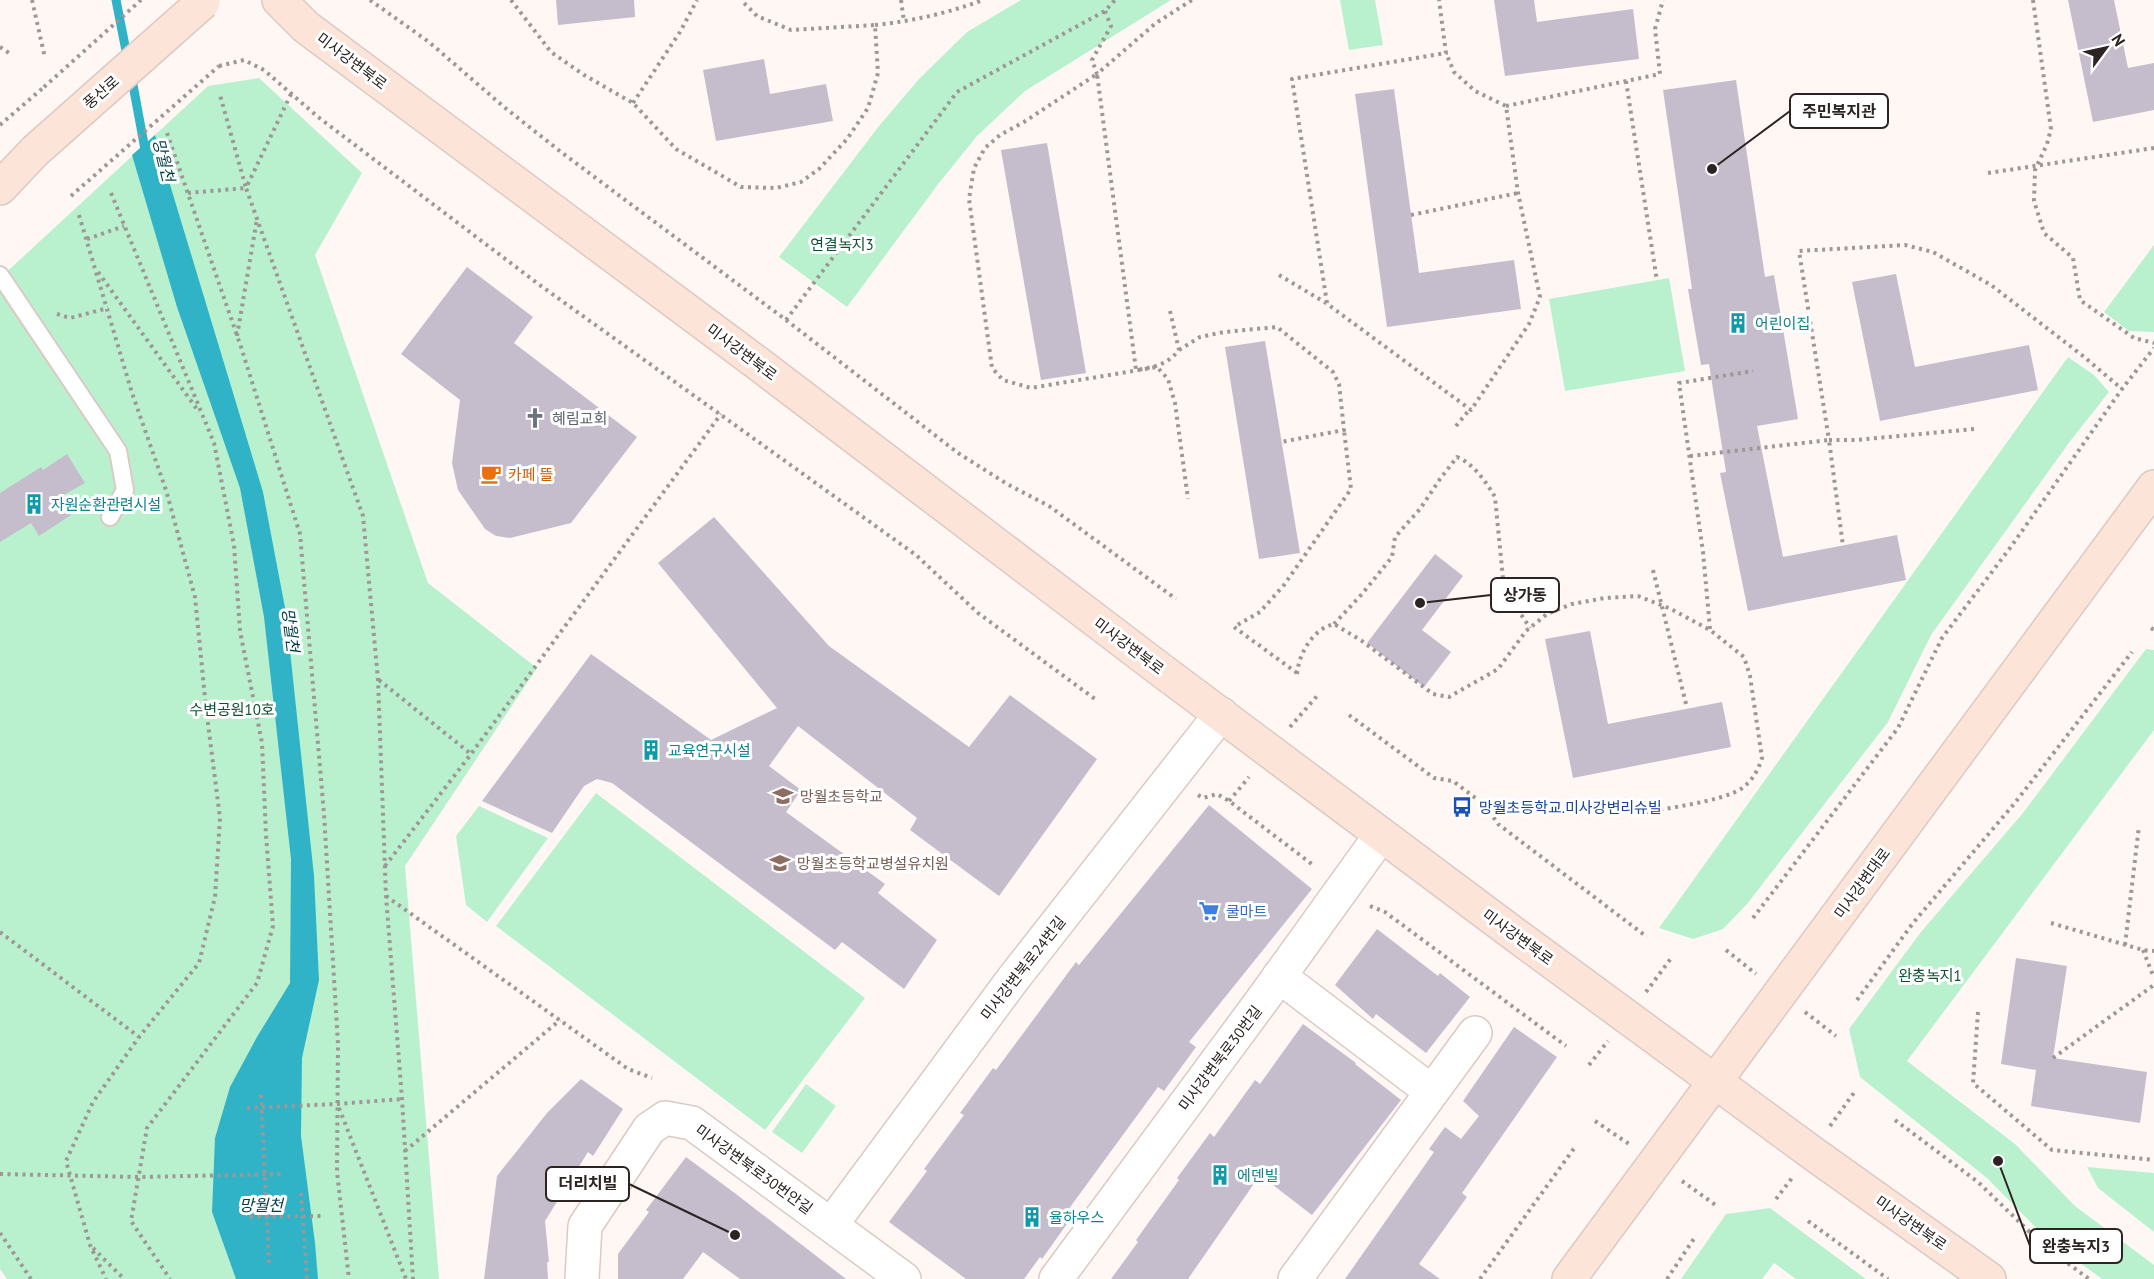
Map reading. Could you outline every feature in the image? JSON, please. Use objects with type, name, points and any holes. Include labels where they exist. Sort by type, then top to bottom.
[{"type":"street","name":"미사강변북로","points":[[279,0],[306,27],[756,362],[1381,835],[1810,1152],[1989,1279]]},
{"type":"street","name":"풍산로","points":[[0,188],[35,151],[205,1]]},
{"type":"street","name":"미사강변대로","points":[[1569,1279],[2154,487]]},
{"type":"street","name":"미사강변북로24번길","points":[[831,1225],[1019,972],[1221,714]]},
{"type":"street","name":"미사강변북로30번길","points":[[1056,1279],[1381,835]]},
{"type":"street","points":[[1279,976],[1432,1092]]},
{"type":"street","points":[[1295,1279],[1475,1033]]},
{"type":"street","name":"미사강변북로30번안길","points":[[582,1279],[585,1226],[649,1129],[665,1118],[692,1124],[904,1279]]},
{"type":"lane","points":[[0,275],[118,452],[125,490],[110,517]]},
{"type":"path","points":[[32,0],[45,58]]},
{"type":"path","points":[[0,124],[141,0]]},
{"type":"path","points":[[370,0],[429,42],[504,107],[561,152],[786,320],[958,453],[1007,484],[1049,506],[1176,598]]},
{"type":"path","points":[[511,0],[551,52],[584,75],[633,103],[676,149],[741,187],[776,188],[801,182],[819,169],[847,139],[868,108],[878,73],[875,25]]},
{"type":"path","points":[[633,103],[680,32],[697,0]]},
{"type":"path","points":[[741,0],[757,16],[791,30],[904,22],[950,12],[983,0]]},
{"type":"path","points":[[901,0],[904,22]]},
{"type":"path","points":[[786,320],[957,92],[1105,11],[1115,0]]},
{"type":"path","points":[[1192,0],[1156,23],[1097,74],[1000,135],[985,148],[974,168],[969,200],[992,368],[1003,380],[1031,388],[1156,367],[1171,360],[1179,350],[1200,337],[1224,332],[1277,327],[1334,372],[1339,384],[1351,489],[1284,585],[1260,612],[1234,627],[1298,674],[1298,662],[1306,646],[1323,626],[1334,624],[1392,557],[1395,537],[1457,458],[1467,461],[1495,497],[1504,589],[1530,628]]},
{"type":"path","points":[[1439,0],[1446,53],[1454,72],[1475,91],[1506,106],[1660,74],[1655,29],[1663,0]]},
{"type":"path","points":[[2032,0],[2051,129],[2048,144],[2035,170],[2034,201],[2044,233],[2073,258],[2080,300],[2134,338],[2154,343]]},
{"type":"path","points":[[1105,11],[1111,26],[1092,60],[1097,74],[1136,370]]},
{"type":"path","points":[[0,47],[9,53]]},
{"type":"path","points":[[1326,303],[1293,79],[1446,53]]},
{"type":"path","points":[[70,196],[219,66],[244,60],[264,70],[291,94],[537,283],[916,555],[978,613],[1095,699]]},
{"type":"path","points":[[1626,81],[1657,281]]},
{"type":"path","points":[[246,188],[291,94]]},
{"type":"path","points":[[220,95],[246,188],[363,516],[378,680],[386,896],[413,1279]]},
{"type":"path","points":[[1456,426],[1472,410],[1529,324],[1540,297],[1518,193],[1506,106]]},
{"type":"path","points":[[167,133],[237,336],[300,534],[324,814],[338,1044],[337,1173],[349,1279]]},
{"type":"path","points":[[1988,173],[2154,148]]},
{"type":"path","points":[[188,193],[246,188]]},
{"type":"path","points":[[111,193],[214,443],[234,545],[240,631],[262,743],[273,926],[257,983],[147,1128],[131,1221],[170,1279]]},
{"type":"path","points":[[1411,215],[1518,193]]},
{"type":"path","points":[[79,215],[132,393],[166,490],[195,597],[220,818],[214,897],[199,963],[139,1037],[93,1102],[66,1161],[90,1245],[106,1279]]},
{"type":"path","points":[[237,336],[257,218]]},
{"type":"path","points":[[87,238],[124,226]]},
{"type":"path","points":[[1843,546],[1799,251],[1905,245],[1933,252],[1991,285],[2122,389]]},
{"type":"path","points":[[96,269],[204,419]]},
{"type":"path","points":[[1279,275],[1326,303],[1472,410]]},
{"type":"path","points":[[19,303],[70,318],[108,308]]},
{"type":"path","points":[[1170,311],[1179,350]]},
{"type":"path","points":[[1753,918],[1898,728],[1942,638],[2154,348]]},
{"type":"path","points":[[1156,367],[1168,379],[1175,403],[1188,499]]},
{"type":"path","points":[[1710,630],[1703,552],[1679,383],[1753,371]]},
{"type":"path","points":[[385,867],[721,414]]},
{"type":"path","points":[[1690,456],[1829,440],[1856,440],[1974,429]]},
{"type":"path","points":[[1281,442],[1344,430]]},
{"type":"path","points":[[1653,570],[1687,708]]},
{"type":"path","points":[[1334,624],[1362,641],[1433,694],[1449,698],[1498,669],[1530,628],[1547,614],[1572,604],[1605,598],[1638,596],[1662,605],[1710,630],[1744,657],[1750,676],[1762,758],[1758,772],[1741,788],[1721,797],[1634,814]]},
{"type":"path","points":[[1857,1000],[1912,923],[2014,804],[2132,652]]},
{"type":"path","points":[[378,680],[471,754]]},
{"type":"path","points":[[1348,715],[1434,778],[1454,781],[1486,806],[1498,824],[1647,936]]},
{"type":"path","points":[[1203,798],[1217,794],[1229,801],[1313,865]]},
{"type":"path","points":[[2124,945],[2139,826]]},
{"type":"path","points":[[386,896],[628,1069],[652,1078]]},
{"type":"path","points":[[1370,906],[1385,912],[1566,1046]]},
{"type":"path","points":[[2051,922],[2124,945],[2154,951]]},
{"type":"path","points":[[0,932],[139,1037]]},
{"type":"path","points":[[2143,950],[2154,978]]},
{"type":"path","points":[[2053,1058],[2154,985]]},
{"type":"path","points":[[1978,1012],[1973,1083],[2028,1131],[2052,1150],[2154,1160]]},
{"type":"path","points":[[405,1151],[560,1020]]},
{"type":"path","points":[[261,1095],[269,1263]]},
{"type":"path","points":[[247,1107],[402,1099]]},
{"type":"path","points":[[338,1104],[406,1279]]},
{"type":"path","points":[[1896,1120],[1978,1182],[2042,1244],[2089,1279]]},
{"type":"path","points":[[1480,1279],[1575,1147]]},
{"type":"path","points":[[0,1174],[139,1177],[282,1174]]},
{"type":"path","points":[[301,1193],[307,1279]]},
{"type":"path","points":[[250,1217],[321,1216]]},
{"type":"path","points":[[1808,1221],[1888,1279]]},
{"type":"path","points":[[0,1233],[31,1279]]},
{"type":"path","points":[[1667,1279],[1695,1237]]},
{"type":"path","points":[[90,1245],[124,1279]]},
{"type":"green space","name":"연결녹지3","points":[[1021,0],[1171,0],[1025,91],[977,136],[939,183],[847,307],[779,257],[879,126],[919,79],[967,32]]},
{"type":"green space","points":[[1340,0],[1375,0],[1383,45],[1349,50]]},
{"type":"green space","name":"수변공원10호","points":[[259,78],[362,173],[315,255],[428,583],[537,668],[405,866],[439,1279],[7,1279],[0,1269],[0,278],[208,86]]},
{"type":"green space","points":[[2154,245],[2154,332],[2129,331],[2104,312]]},
{"type":"green space","points":[[1669,278],[1685,371],[1565,391],[1549,299]]},
{"type":"green space","points":[[2068,357],[2094,375],[2109,392],[2071,440],[1931,635],[1888,722],[1747,904],[1723,929],[1693,939],[1659,928]]},
{"type":"green space","name":"완충녹지1","points":[[2146,649],[2154,650],[2154,730],[1907,1061],[2015,1144],[2075,1206],[2154,1265],[2154,1279],[2102,1279],[2046,1238],[1987,1178],[1860,1077],[1849,1029],[1921,932],[2023,813]]},
{"type":"green space","points":[[596,793],[865,998],[765,1130],[496,926]]},
{"type":"green space","points":[[479,806],[548,838],[487,922],[466,905],[456,836]]},
{"type":"green space","points":[[806,1084],[836,1106],[802,1153],[772,1132]]},
{"type":"green space","points":[[2087,1167],[2154,1173],[2154,1232],[2098,1188]]},
{"type":"green space","points":[[1770,1208],[1866,1279],[1796,1279],[1774,1263],[1762,1279],[1681,1279],[1726,1214]]},
{"type":"water","name":"망월천","points":[[155,135],[263,492],[286,613],[314,876],[319,980],[302,1058],[301,1136],[318,1279],[236,1279],[212,1212],[215,1138],[230,1087],[290,983],[291,859],[264,617],[240,488],[177,307],[132,155]]},
{"type":"building","points":[[556,0],[634,0],[635,17],[558,25]]},
{"type":"building","points":[[1494,0],[1534,0],[1537,22],[1633,9],[1639,59],[1505,76]]},
{"type":"building","points":[[2068,0],[2114,0],[2128,68],[2154,63],[2154,110],[2093,122]]},
{"type":"building","points":[[764,59],[770,94],[826,84],[833,121],[716,141],[703,70]]},
{"type":"building","points":[[1736,80],[1765,277],[1774,275],[1798,419],[1757,426],[1783,557],[1897,535],[1906,580],[1748,611],[1720,473],[1726,472],[1709,364],[1701,365],[1688,289],[1692,289],[1663,90]]},
{"type":"building","points":[[1394,89],[1419,273],[1514,260],[1521,309],[1387,327],[1355,94]]},
{"type":"building","points":[[1047,143],[1086,373],[1041,380],[1001,150]]},
{"type":"building","name":"혜림교회","points":[[467,267],[533,317],[514,343],[637,437],[571,523],[510,538],[496,536],[485,529],[458,490],[452,463],[460,400],[401,354]]},
{"type":"building","points":[[1896,274],[1915,367],[2029,345],[2038,390],[1880,421],[1852,282]]},
{"type":"building","points":[[1265,341],[1300,553],[1259,559],[1225,347]]},
{"type":"building","name":"자원순환관련시설","points":[[67,454],[85,483],[60,497],[71,515],[39,536],[31,523],[0,542],[0,493],[41,467],[43,470]]},
{"type":"building","name":"교육연구시설","points":[[714,517],[829,646],[969,747],[1010,695],[1097,759],[999,896],[910,830],[917,818],[798,726],[769,766],[801,790],[786,812],[885,884],[878,893],[937,940],[904,989],[842,942],[835,950],[612,783],[597,779],[584,786],[552,833],[482,801],[591,654],[711,740],[777,708],[658,563]]},
{"type":"building","points":[[1435,554],[1463,576],[1422,630],[1451,652],[1424,687],[1367,643]]},
{"type":"building","points":[[1590,631],[1608,724],[1722,702],[1731,747],[1573,778],[1545,639]]},
{"type":"building","points":[[1209,805],[1312,889],[1189,1042],[1196,1047],[1164,1091],[1158,1087],[1068,1210],[1074,1214],[1042,1259],[1040,1257],[1024,1279],[966,1279],[889,1222],[927,1171],[924,1169],[964,1115],[960,1113],[993,1068],[996,1070],[1076,962],[1079,965]]},
{"type":"building","points":[[1377,929],[1438,976],[1440,973],[1470,997],[1426,1053],[1376,1014],[1373,1019],[1335,985]]},
{"type":"building","points":[[2016,958],[2067,966],[2053,1058],[2147,1072],[2140,1123],[2031,1106],[2036,1070],[2001,1064]]},
{"type":"building","points":[[1303,1024],[1401,1100],[1312,1215],[1260,1175],[1188,1279],[1111,1279],[1179,1180],[1177,1178],[1210,1133],[1214,1137],[1255,1080],[1260,1084]]},
{"type":"building","points":[[1514,1027],[1557,1057],[1462,1193],[1467,1197],[1419,1264],[1440,1279],[1345,1279],[1434,1152],[1429,1149],[1445,1127],[1461,1139],[1479,1116],[1463,1101]]},
{"type":"building","points":[[581,1079],[623,1109],[593,1156],[588,1152],[545,1221],[549,1262],[547,1262],[548,1279],[484,1279],[497,1176],[547,1113]]},
{"type":"building","points":[[686,1157],[846,1279],[740,1279],[703,1252],[683,1279],[618,1279],[618,1254],[649,1212],[646,1210]]},
{"type":"waterway","name":"망월천","points":[[116,0],[128,61]]},
{"type":"waterway","name":"망월천","points":[[131,74],[146,155]]},
{"type":"place","name":"주민복지관","points":[[1712,169]]},
{"type":"place","name":"어린이집","points":[[1738,323]]},
{"type":"place","name":"혜림교회","points":[[535,418]]},
{"type":"place","name":"카페 뜰","points":[[491,474]]},
{"type":"place","name":"자원순환관련시설","points":[[34,504]]},
{"type":"place","name":"상가동","points":[[1420,603]]},
{"type":"place","name":"교육연구시설","points":[[651,750]]},
{"type":"place","name":"망월초등학교","points":[[783,796]]},
{"type":"place","name":"망월초등학교.미사강변리슈빌","points":[[1462,807]]},
{"type":"place","name":"망월초등학교병설유치원","points":[[780,863]]},
{"type":"place","name":"쿨마트","points":[[1209,911]]},
{"type":"place","name":"완충녹지3","points":[[1998,1161]]},
{"type":"place","name":"에덴빌","points":[[1220,1175]]},
{"type":"place","name":"율하우스","points":[[1032,1217]]},
{"type":"place","name":"더리치빌","points":[[735,1235]]}]
